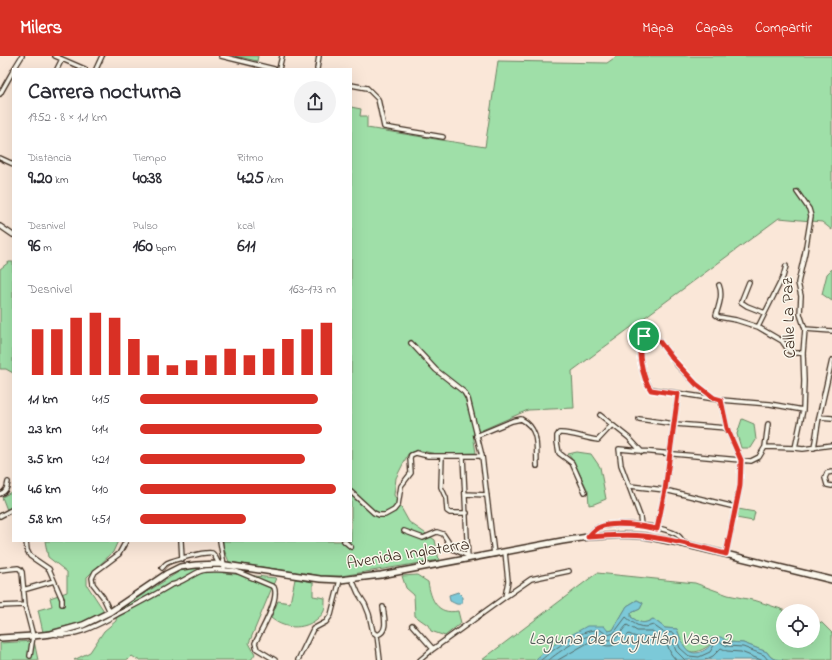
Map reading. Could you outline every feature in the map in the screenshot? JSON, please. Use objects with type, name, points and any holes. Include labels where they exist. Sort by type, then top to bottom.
[{"type":"main road","name":"Avenida Inglaterra","points":[[0,638],[51,634],[83,625],[110,612],[166,574],[180,568],[196,565],[222,566],[320,579],[340,580],[588,537],[623,535],[638,536],[684,544],[832,580]]},
{"type":"street","points":[[15,68],[22,56]]},
{"type":"street","points":[[55,56],[83,68]]},
{"type":"street","points":[[96,68],[102,56]]},
{"type":"street","points":[[221,56],[270,68]]},
{"type":"street","points":[[279,68],[282,56]]},
{"type":"street","points":[[317,68],[319,56]]},
{"type":"street","points":[[58,68],[62,59]]},
{"type":"street","points":[[0,94],[12,73]]},
{"type":"street","points":[[0,83],[5,85]]},
{"type":"street","points":[[352,85],[367,88],[378,99],[384,127],[443,137]]},
{"type":"street","points":[[0,158],[12,164]]},
{"type":"street","name":"Calle La Paz","points":[[795,448],[803,410],[803,353],[805,330],[800,314],[801,296],[798,283],[811,216],[809,209],[797,192]]},
{"type":"street","points":[[0,226],[12,234]]},
{"type":"street","points":[[758,327],[784,277],[786,266]]},
{"type":"street","points":[[749,282],[741,302],[765,313]]},
{"type":"street","points":[[719,285],[721,290],[716,315],[758,327],[782,341],[789,351],[794,353],[803,353]]},
{"type":"street","points":[[805,330],[832,331]]},
{"type":"street","points":[[714,398],[696,384],[678,366],[659,341],[644,336],[640,345],[640,353],[646,383],[651,390],[721,400],[770,404],[803,410]]},
{"type":"street","points":[[411,343],[436,370],[464,392],[468,399],[482,456],[494,554]]},
{"type":"street","points":[[814,448],[819,417],[832,360]]},
{"type":"street","points":[[826,388],[832,388]]},
{"type":"street","points":[[657,529],[671,453],[678,394]]},
{"type":"street","points":[[721,400],[727,428],[741,460],[740,486],[734,507],[726,554]]},
{"type":"street","points":[[600,415],[629,438],[642,452]]},
{"type":"street","points":[[819,417],[832,418]]},
{"type":"street","points":[[476,436],[512,421],[522,419],[531,425],[535,431],[537,466]]},
{"type":"street","points":[[639,419],[675,424],[727,428]]},
{"type":"street","points":[[641,525],[640,516],[630,486],[621,466],[619,449],[751,461],[759,457],[765,447],[768,424]]},
{"type":"street","points":[[586,492],[572,463],[559,453],[557,436],[559,433],[563,433],[598,440],[612,425]]},
{"type":"street","points":[[765,447],[803,449],[832,445]]},
{"type":"street","points":[[352,493],[374,513],[385,515],[394,510],[398,505],[401,486],[411,473],[411,455],[416,453],[428,456],[482,456]]},
{"type":"street","points":[[442,456],[441,487],[446,498],[447,511],[450,513],[466,513]]},
{"type":"street","points":[[463,456],[468,558]]},
{"type":"street","points":[[832,472],[827,473],[825,478],[827,485],[832,486]]},
{"type":"street","points":[[0,494],[7,489],[8,482]]},
{"type":"street","points":[[630,486],[665,490],[734,507]]},
{"type":"street","points":[[465,494],[487,495]]},
{"type":"street","points":[[0,516],[12,510]]},
{"type":"street","points":[[588,537],[593,531],[601,526],[628,524],[641,525],[675,533],[682,539],[684,544]]},
{"type":"street","points":[[404,531],[423,538],[437,532],[443,534],[453,549],[468,558]]},
{"type":"street","points":[[26,542],[27,550],[30,556],[49,569],[62,599],[62,604]]},
{"type":"street","points":[[110,612],[103,597],[93,584],[92,578],[95,572],[119,554],[125,542]]},
{"type":"street","points":[[181,542],[182,559]]},
{"type":"street","points":[[220,542],[222,566]]},
{"type":"street","points":[[345,542],[351,547]]},
{"type":"street","points":[[162,568],[167,563],[205,552],[212,553],[222,566],[274,587],[276,592],[272,606],[255,643],[257,649],[275,660]]},
{"type":"street","points":[[505,552],[508,580],[505,597]]},
{"type":"street","points":[[51,634],[61,636],[90,629],[171,585],[205,570],[222,566]]},
{"type":"street","points":[[0,570],[20,569],[22,572],[25,605],[33,636],[30,656]]},
{"type":"street","points":[[420,660],[531,579],[569,570]]},
{"type":"street","points":[[352,578],[369,614],[373,632],[377,635],[380,660]]},
{"type":"street","points":[[298,660],[313,629],[326,622],[330,615],[340,580]]},
{"type":"street","points":[[23,590],[54,581]]},
{"type":"street","points":[[0,606],[25,605]]},
{"type":"street","points":[[377,635],[380,635],[384,630],[385,624],[383,607]]},
{"type":"street","points":[[412,625],[434,649]]},
{"type":"green space","points":[[235,56],[258,56],[257,61]]},
{"type":"green space","points":[[617,56],[832,56],[832,230],[822,222],[779,218],[572,371],[574,408],[528,410],[473,434],[476,453],[437,454],[417,450],[408,454],[396,478],[394,495],[409,522],[435,540],[439,560],[341,576],[321,576],[229,562],[223,547],[223,542],[352,542],[352,107],[361,109],[360,116],[367,116],[367,128],[485,147],[498,61],[607,63]]},
{"type":"green space","points":[[9,262],[12,262],[12,372],[6,369],[0,369],[0,269]]},
{"type":"green space","points":[[832,269],[832,301],[822,294],[827,274]]},
{"type":"green space","points":[[742,419],[754,424],[756,440],[751,448],[741,448],[737,434]]},
{"type":"green space","points":[[577,452],[591,454],[600,467],[606,499],[589,505],[588,491],[574,462],[568,454]]},
{"type":"green space","points":[[12,492],[12,508],[7,510],[2,497]]},
{"type":"green space","points":[[738,509],[755,512],[753,521],[736,518]]},
{"type":"green space","points":[[45,542],[118,542],[113,552],[87,577],[87,585],[104,611],[83,622],[43,632],[38,610],[52,606],[50,598],[67,592],[67,572],[48,557]]},
{"type":"green space","points":[[197,567],[216,567],[223,573],[276,578],[249,643],[255,654],[251,660],[138,660],[132,656],[128,660],[74,660],[90,652],[104,631],[116,621],[117,611],[180,571]]},
{"type":"green space","points":[[597,573],[695,583],[728,595],[757,601],[776,607],[776,648],[820,648],[820,622],[832,633],[832,660],[775,660],[767,652],[743,643],[728,642],[720,637],[702,650],[693,652],[688,651],[684,647],[677,629],[665,628],[653,619],[647,622],[642,622],[631,617],[631,613],[640,609],[643,603],[637,600],[627,606],[613,630],[550,647],[535,660],[482,660]]},
{"type":"green space","points":[[417,575],[428,582],[431,595],[436,605],[445,611],[458,611],[461,623],[445,636],[431,631],[428,625],[415,616],[414,595],[406,588],[402,576]]},
{"type":"green space","points":[[295,579],[313,582],[313,596],[325,598],[325,606],[321,616],[313,622],[308,625],[291,627],[281,624],[271,618],[278,601],[290,603]]},
{"type":"green space","points":[[34,641],[38,660],[0,660],[0,643]]},
{"type":"water","points":[[458,592],[462,596],[462,603],[456,604],[450,601],[449,595]]},
{"type":"water","name":"Laguna de Cuyutlán Vaso 2","points":[[637,600],[643,603],[640,609],[631,613],[631,617],[642,622],[647,622],[653,619],[665,628],[677,629],[684,645],[691,652],[695,653],[703,651],[712,643],[711,638],[721,637],[728,642],[743,643],[767,652],[774,659],[783,660],[535,660],[550,647],[587,626],[604,626],[608,631],[613,630],[627,606]]},
{"type":"route","points":[[644,336],[659,341],[672,358],[696,384],[714,398],[721,400],[727,428],[741,460],[740,486],[734,507],[726,554],[645,536],[623,535],[588,537],[593,531],[601,526],[628,524],[641,525],[657,529],[671,453],[678,394],[651,390],[646,383],[640,353],[640,345],[644,336]]}]
